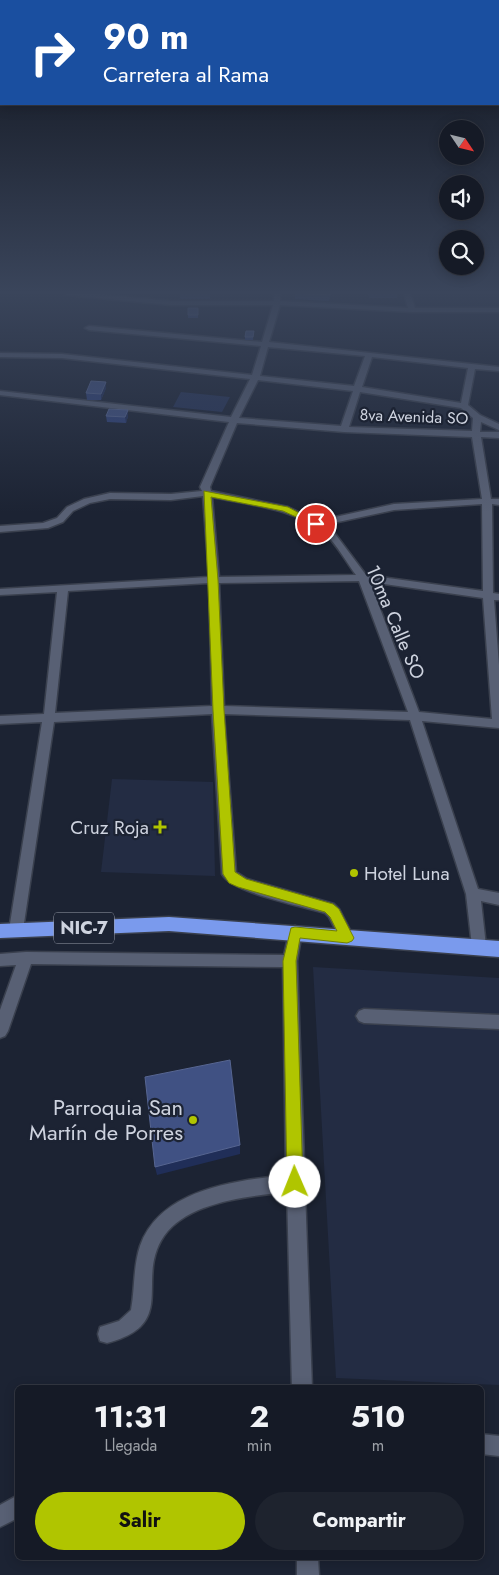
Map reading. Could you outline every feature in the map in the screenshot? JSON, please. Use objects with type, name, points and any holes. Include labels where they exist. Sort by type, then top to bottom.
[{"type":"highway","name":"NIC-7","points":[[8,930],[169,924],[295,932],[347,938],[479,946],[499,949]]},
{"type":"street","points":[[154,366],[358,389],[464,406],[477,417],[499,427]]},
{"type":"street","points":[[259,366],[205,487],[214,580],[218,710],[229,874],[243,884],[329,908],[334,913],[347,938]]},
{"type":"street","points":[[344,428],[365,366]]},
{"type":"street","points":[[464,406],[472,366]]},
{"type":"street","points":[[482,366],[499,369]]},
{"type":"street","name":"8va Avenida SO","points":[[0,393],[234,420],[344,428],[499,435]]},
{"type":"street","points":[[0,720],[218,710],[415,716],[499,724],[494,596],[487,501],[476,434],[477,417]]},
{"type":"street","name":"10ma Calle SO","points":[[0,529],[45,526],[60,520],[70,509],[87,500],[110,496],[171,497],[207,493],[285,509],[330,533],[363,578],[415,716],[473,894],[479,946]]},
{"type":"street","points":[[316,524],[394,507],[487,501],[499,502]]},
{"type":"street","points":[[0,592],[214,580],[363,578],[494,596]]},
{"type":"street","points":[[8,930],[49,718],[63,587]]},
{"type":"street","points":[[473,894],[499,899]]},
{"type":"street","points":[[295,932],[290,961],[302,1385]]},
{"type":"street","points":[[0,960],[26,958],[290,961]]},
{"type":"street","points":[[0,1031],[26,958]]},
{"type":"street","points":[[364,1016],[499,1022]]},
{"type":"street","points":[[107,1334],[128,1328],[140,1314],[149,1246],[158,1228],[169,1219],[202,1200],[239,1189],[295,1182]]},
{"type":"street","points":[[484,1444],[499,1446]]},
{"type":"street","points":[[0,1517],[15,1506]]},
{"type":"street","points":[[308,1560],[308,1575]]},
{"type":"shaded area","points":[[181,392],[230,397],[222,412],[173,407]]},
{"type":"shaded area","name":"Cruz Roja","points":[[112,779],[213,782],[215,876],[101,872]]},
{"type":"shaded area","points":[[313,967],[499,978],[499,1385],[336,1378]]},
{"type":"building","points":[[91,381],[106,382],[101,394],[86,393]]},
{"type":"building","points":[[109,409],[128,410],[125,417],[106,416]]},
{"type":"building","name":"Parroquia San Martín de Porres","points":[[230,1060],[240,1145],[155,1167],[145,1077]]},
{"type":"place","name":"Cruz Roja","points":[[160,827]]},
{"type":"place","name":"Hotel Luna","points":[[354,873]]},
{"type":"place","name":"Parroquia San Martín de Porres","points":[[193,1120]]},
{"type":"route","points":[[295,1182],[290,961],[295,932],[347,938],[334,913],[329,908],[243,884],[229,874],[218,710],[214,580],[207,493],[285,509],[316,524]]}]
